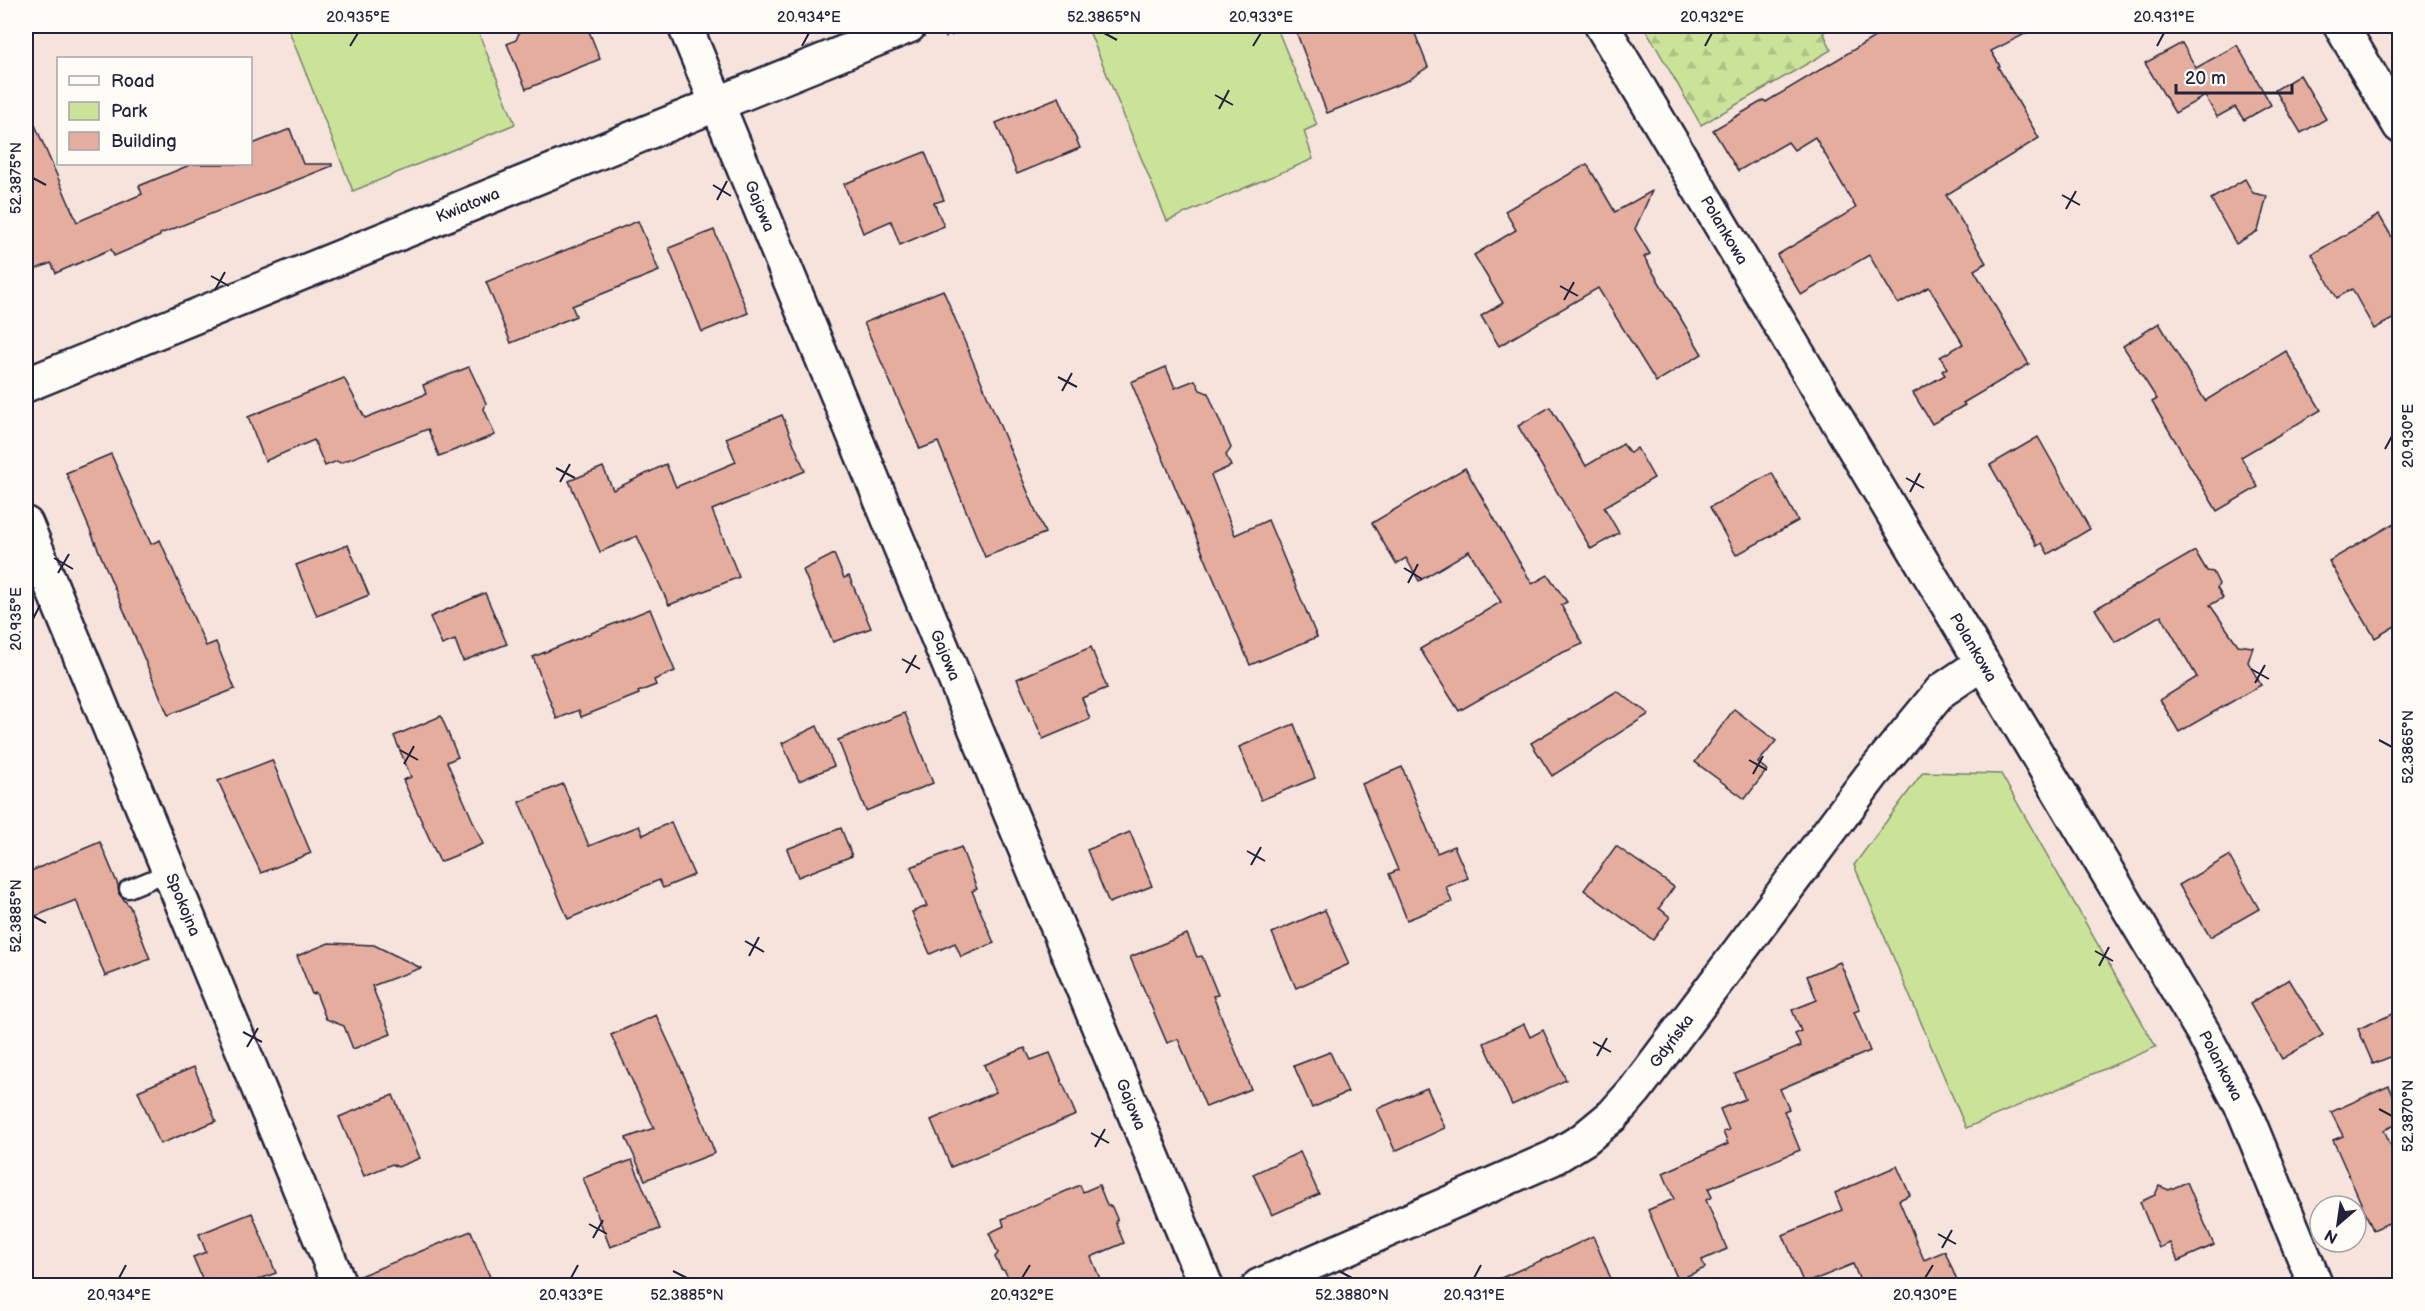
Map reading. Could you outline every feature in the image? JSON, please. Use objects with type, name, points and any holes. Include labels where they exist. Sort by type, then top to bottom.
[{"type":"street","name":"Gajowa","points":[[685,26],[1206,1286]]},
{"type":"street","name":"Kwiatowa","points":[[26,385],[909,26]]},
{"type":"street","name":"Polankowa","points":[[1602,26],[2204,1034],[2245,1113],[2316,1286]]},
{"type":"street","points":[[2341,26],[2400,126]]},
{"type":"street","name":"Spokojna","points":[[26,524],[340,1286]]},
{"type":"street","name":"Gdyńska","points":[[1258,1286],[1553,1158],[1584,1139],[1606,1121],[1635,1090],[1677,1037],[1871,776],[1941,691],[1981,664]]},
{"type":"lane","points":[[128,889],[169,872]]},
{"type":"path","points":[[939,39],[972,26]]},
{"type":"green space","points":[[287,26],[476,26],[515,124],[353,191]]},
{"type":"green space","points":[[1087,26],[1276,26],[1317,125],[1304,131],[1313,159],[1167,221]]},
{"type":"green space","points":[[1644,26],[1821,26],[1831,50],[1701,125]]},
{"type":"green space","points":[[1923,772],[2001,774],[2156,1047],[1966,1128],[1854,865]]},
{"type":"building","points":[[522,26],[587,26],[600,59],[526,89],[507,44],[516,40]]},
{"type":"building","points":[[1294,26],[1412,26],[1428,67],[1407,81],[1327,113]]},
{"type":"building","points":[[1893,26],[2041,26],[1991,51],[2039,138],[1946,195],[1986,263],[1974,270],[2029,364],[1932,424],[1913,393],[1945,375],[1942,371],[1947,368],[1940,357],[1963,344],[1929,287],[1898,304],[1869,255],[1801,295],[1777,255],[1856,208],[1815,137],[1794,150],[1788,142],[1738,171],[1713,130],[1764,100],[1766,102]]},
{"type":"building","points":[[2182,43],[2196,68],[2237,45],[2271,105],[2244,120],[2235,107],[2217,117],[2205,96],[2175,113],[2145,63]]},
{"type":"building","points":[[2300,75],[2326,119],[2301,133],[2275,90]]},
{"type":"building","points":[[1059,97],[1080,148],[1017,174],[996,123]]},
{"type":"building","points":[[26,104],[77,222],[142,194],[139,186],[190,165],[252,165],[252,144],[290,129],[303,164],[332,164],[332,166],[160,234],[160,236],[114,256],[111,249],[56,273],[51,263],[34,270],[26,250]]},
{"type":"building","points":[[925,152],[944,200],[934,203],[944,226],[900,245],[891,221],[863,233],[844,184]]},
{"type":"building","points":[[1587,164],[1615,212],[1652,191],[1635,229],[1650,254],[1644,257],[1702,354],[1656,382],[1598,288],[1499,346],[1481,316],[1503,303],[1474,255],[1516,230],[1505,211]]},
{"type":"building","points":[[2245,179],[2253,193],[2267,196],[2258,231],[2236,244],[2211,199]]},
{"type":"building","points":[[2379,215],[2400,251],[2400,315],[2374,329],[2352,289],[2337,298],[2312,254]]},
{"type":"building","points":[[638,221],[659,271],[572,306],[576,316],[511,343],[486,282]]},
{"type":"building","points":[[714,230],[748,313],[702,332],[669,248]]},
{"type":"building","points":[[943,290],[1045,533],[985,557],[938,442],[920,449],[864,323]]},
{"type":"building","points":[[2159,323],[2205,401],[2286,351],[2321,410],[2241,457],[2258,487],[2217,511],[2152,402],[2157,399],[2123,346]]},
{"type":"building","points":[[469,367],[486,403],[484,409],[495,435],[439,456],[428,429],[340,463],[337,461],[325,466],[314,440],[265,461],[248,417],[344,378],[365,418],[426,394],[423,385]]},
{"type":"building","points":[[1166,367],[1175,388],[1195,380],[1200,390],[1208,393],[1231,448],[1226,455],[1231,466],[1211,475],[1235,535],[1268,520],[1317,637],[1250,665],[1131,382]]},
{"type":"building","points":[[1550,407],[1586,466],[1623,444],[1630,453],[1637,448],[1654,478],[1604,507],[1619,533],[1591,549],[1518,426]]},
{"type":"building","points":[[782,415],[805,471],[712,510],[739,577],[669,605],[637,536],[600,552],[569,481],[603,467],[613,490],[666,464],[676,487],[736,462],[726,438]]},
{"type":"building","points":[[2038,437],[2090,529],[2048,554],[2042,543],[2037,546],[1990,465]]},
{"type":"building","points":[[111,454],[151,544],[160,540],[206,646],[216,642],[235,689],[168,715],[66,473]]},
{"type":"building","points":[[1465,468],[1532,584],[1548,575],[1567,602],[1561,605],[1583,644],[1557,655],[1459,711],[1420,649],[1501,602],[1469,551],[1419,581],[1406,558],[1396,564],[1372,523]]},
{"type":"building","points":[[1772,473],[1798,521],[1736,555],[1710,507]]},
{"type":"building","points":[[2400,520],[2400,623],[2375,638],[2329,561]]},
{"type":"building","points":[[348,545],[369,595],[317,616],[296,565]]},
{"type":"building","points":[[2195,551],[2207,571],[2213,572],[2219,584],[2217,588],[2223,598],[2210,605],[2238,645],[2253,647],[2248,662],[2261,685],[2179,732],[2160,700],[2197,677],[2161,615],[2115,642],[2095,609]]},
{"type":"building","points":[[834,554],[844,578],[849,576],[871,628],[833,642],[803,570]]},
{"type":"building","points":[[485,593],[507,644],[463,661],[455,640],[442,645],[430,617]]},
{"type":"building","points":[[650,609],[675,671],[654,680],[656,685],[638,692],[639,694],[581,717],[579,710],[557,719],[533,657]]},
{"type":"building","points":[[1091,647],[1107,688],[1082,698],[1090,719],[1043,739],[1017,679]]},
{"type":"building","points":[[1617,691],[1649,714],[1552,776],[1531,743]]},
{"type":"building","points":[[1734,709],[1776,741],[1758,763],[1767,770],[1745,799],[1695,762]]},
{"type":"building","points":[[905,713],[933,783],[866,811],[838,740]]},
{"type":"building","points":[[441,716],[458,757],[447,762],[483,844],[440,862],[403,780],[411,777],[394,736]]},
{"type":"building","points":[[1294,724],[1315,778],[1261,800],[1239,747]]},
{"type":"building","points":[[817,726],[834,766],[799,781],[782,743]]},
{"type":"building","points":[[272,760],[311,853],[261,873],[218,781]]},
{"type":"building","points":[[1402,767],[1437,853],[1454,846],[1468,878],[1446,887],[1452,902],[1407,920],[1389,874],[1398,870],[1362,784]]},
{"type":"building","points":[[563,784],[589,846],[639,826],[643,835],[671,822],[694,875],[663,888],[659,880],[568,919],[519,802]]},
{"type":"building","points":[[841,828],[852,856],[798,877],[787,849]]},
{"type":"building","points":[[1130,832],[1152,886],[1109,903],[1087,850]]},
{"type":"building","points":[[100,842],[118,885],[119,894],[130,907],[150,959],[105,976],[76,900],[26,920],[26,873]]},
{"type":"building","points":[[1616,846],[1674,887],[1659,908],[1670,917],[1653,940],[1584,890]]},
{"type":"building","points":[[961,847],[977,889],[972,891],[994,943],[961,957],[955,943],[930,954],[912,912],[927,906],[911,867]]},
{"type":"building","points":[[2229,856],[2259,909],[2210,937],[2179,885]]},
{"type":"building","points":[[1325,910],[1349,964],[1296,988],[1272,933]]},
{"type":"building","points":[[1187,934],[1197,957],[1202,956],[1218,995],[1213,996],[1251,1089],[1206,1107],[1178,1039],[1167,1043],[1130,957]]},
{"type":"building","points":[[329,943],[374,945],[421,968],[372,986],[391,1034],[353,1049],[344,1026],[326,1019],[316,993],[312,994],[297,956]]},
{"type":"building","points":[[1840,962],[1860,1010],[1854,1012],[1870,1051],[1780,1089],[1789,1109],[1784,1111],[1800,1150],[1708,1189],[1712,1197],[1706,1200],[1727,1249],[1702,1260],[1705,1268],[1678,1280],[1648,1210],[1674,1199],[1663,1173],[1728,1144],[1723,1132],[1729,1130],[1720,1109],[1745,1099],[1735,1074],[1801,1046],[1795,1034],[1801,1031],[1792,1010],[1817,1000],[1807,976]]},
{"type":"building","points":[[2289,979],[2323,1035],[2282,1059],[2250,1004]]},
{"type":"building","points":[[2400,1011],[2400,1053],[2373,1064],[2358,1029]]},
{"type":"building","points":[[656,1015],[692,1093],[715,1153],[645,1180],[626,1138],[654,1128],[611,1035]]},
{"type":"building","points":[[1524,1024],[1530,1037],[1543,1030],[1566,1080],[1512,1105],[1484,1043]]},
{"type":"building","points":[[1025,1048],[1031,1060],[1050,1053],[1076,1115],[951,1167],[931,1120],[996,1092],[984,1065]]},
{"type":"building","points":[[1330,1052],[1348,1092],[1312,1108],[1294,1066]]},
{"type":"building","points":[[194,1067],[216,1121],[160,1144],[138,1091]]},
{"type":"building","points":[[2389,1086],[2400,1110],[2400,1123],[2384,1130],[2400,1166],[2400,1218],[2373,1230],[2368,1219],[2368,1194],[2357,1194],[2333,1140],[2343,1136],[2331,1112]]},
{"type":"building","points":[[1427,1088],[1445,1128],[1395,1151],[1377,1109]]},
{"type":"building","points":[[393,1095],[420,1158],[398,1167],[392,1164],[364,1176],[339,1117]]},
{"type":"building","points":[[1300,1152],[1319,1194],[1272,1215],[1253,1174]]},
{"type":"building","points":[[632,1160],[660,1229],[610,1247],[583,1178]]},
{"type":"building","points":[[1897,1166],[1910,1195],[1899,1200],[1924,1260],[1945,1251],[1959,1286],[1862,1286],[1853,1264],[1804,1284],[1783,1235],[1842,1210],[1835,1193]]},
{"type":"building","points":[[2187,1182],[2214,1245],[2178,1261],[2170,1243],[2159,1248],[2140,1202],[2155,1195],[2159,1186],[2169,1190]]},
{"type":"building","points":[[1080,1185],[1083,1192],[1099,1185],[1107,1205],[1112,1207],[1124,1243],[1091,1257],[1103,1286],[1012,1286],[995,1257],[998,1253],[989,1233],[1004,1226],[1002,1219]]},
{"type":"building","points":[[252,1213],[276,1273],[244,1285],[205,1285],[193,1257],[206,1252],[199,1234]]},
{"type":"building","points":[[471,1231],[490,1277],[467,1286],[358,1286],[357,1277]]},
{"type":"building","points":[[1593,1236],[1614,1286],[1483,1286],[1560,1252]]}]
